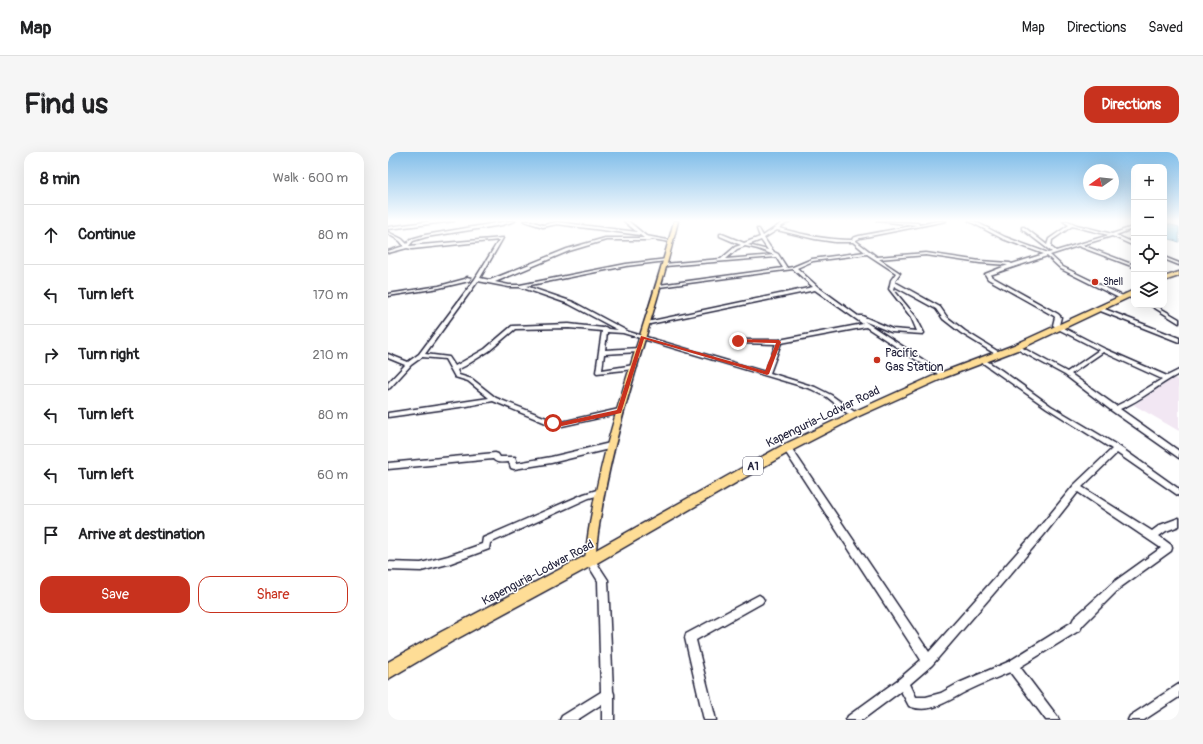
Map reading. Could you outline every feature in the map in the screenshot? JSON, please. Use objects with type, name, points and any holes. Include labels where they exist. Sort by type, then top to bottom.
[{"type":"highway","points":[[1167,277],[1179,274]]},
{"type":"highway","name":"Kapenguria-Lodwar Road","points":[[388,671],[446,637],[590,560],[787,448],[854,415],[944,375],[1017,347],[1129,296]]},
{"type":"main road","points":[[590,560],[591,542],[610,446],[619,411],[659,286],[669,248]]},
{"type":"street","points":[[388,252],[405,248]]},
{"type":"street","points":[[388,387],[409,364],[421,355],[477,279],[497,248]]},
{"type":"street","points":[[490,282],[577,248]]},
{"type":"street","points":[[723,259],[737,248]]},
{"type":"street","points":[[757,248],[777,256],[786,269]]},
{"type":"street","points":[[768,248],[772,253]]},
{"type":"street","points":[[862,248],[873,258],[926,254],[980,262],[1016,264]]},
{"type":"street","points":[[1030,248],[1047,254],[1062,268],[1129,296]]},
{"type":"street","points":[[1050,248],[1055,252]]},
{"type":"street","points":[[1070,248],[992,271],[987,274],[990,278],[1056,315],[1058,317],[1056,325],[1060,328],[1103,350],[1168,377],[1179,379]]},
{"type":"street","points":[[1085,248],[1131,265]]},
{"type":"street","points":[[659,286],[794,268],[812,260],[868,253]]},
{"type":"street","points":[[477,279],[509,286],[520,286],[626,265],[777,256]]},
{"type":"street","points":[[853,314],[890,330],[920,333],[913,317],[891,289],[893,280],[898,273],[878,258]]},
{"type":"street","points":[[1167,259],[1179,264]]},
{"type":"street","points":[[794,268],[816,288],[867,325],[944,375]]},
{"type":"street","points":[[388,295],[439,287],[467,280],[469,278]]},
{"type":"street","points":[[893,283],[938,308],[945,318],[963,332],[999,354]]},
{"type":"street","points":[[520,286],[571,302],[627,333]]},
{"type":"street","points":[[647,324],[816,288]]},
{"type":"street","points":[[1157,308],[1179,321]]},
{"type":"street","points":[[1100,309],[1179,340]]},
{"type":"street","points":[[738,341],[779,342],[867,325]]},
{"type":"street","points":[[454,369],[463,366],[482,353],[514,327],[569,326],[605,329],[643,337],[813,388],[829,396],[854,415]]},
{"type":"street","points":[[605,329],[599,372],[634,367]]},
{"type":"street","points":[[767,374],[779,342]]},
{"type":"street","points":[[1017,347],[1067,374],[1179,455]]},
{"type":"street","points":[[601,352],[639,350]]},
{"type":"street","points":[[1067,374],[1082,366],[1093,356],[1103,350]]},
{"type":"street","points":[[421,355],[447,358],[457,376],[470,380],[494,399],[553,423],[562,424],[619,411]]},
{"type":"street","points":[[388,356],[409,364]]},
{"type":"street","points":[[982,360],[1049,407],[1117,449],[1179,494]]},
{"type":"street","points":[[1114,409],[1124,405],[1168,377],[1179,372]]},
{"type":"street","points":[[388,415],[494,399]]},
{"type":"street","points":[[388,466],[495,456],[498,460],[512,459],[514,466],[551,460],[610,446]]},
{"type":"street","points":[[787,448],[928,661]]},
{"type":"street","points":[[852,720],[903,683],[928,661],[1041,532],[1077,488],[1117,449]]},
{"type":"street","points":[[903,683],[913,702],[926,703],[943,698],[1012,666],[1076,626],[1078,622],[1118,584],[1168,548],[1152,536],[1077,488]]},
{"type":"street","points":[[388,566],[421,567],[471,552],[486,546],[486,541],[587,496],[600,492]]},
{"type":"street","points":[[1152,536],[1163,528],[1179,522]]},
{"type":"street","points":[[590,560],[603,580],[608,720]]},
{"type":"street","points":[[710,720],[690,638],[759,600]]},
{"type":"street","points":[[1012,666],[1053,720]]},
{"type":"street","points":[[1134,720],[1179,690]]},
{"type":"street","points":[[566,720],[608,694]]},
{"type":"shaded area","points":[[1174,378],[1179,381],[1179,431],[1134,405]]},
{"type":"place","name":"Shell","points":[[1095,282]]},
{"type":"place","name":"Pacific Gas Station","points":[[877,360]]},
{"type":"route","points":[[553,423],[562,424],[579,421],[619,411],[643,337],[767,374],[779,342],[738,341]]}]
